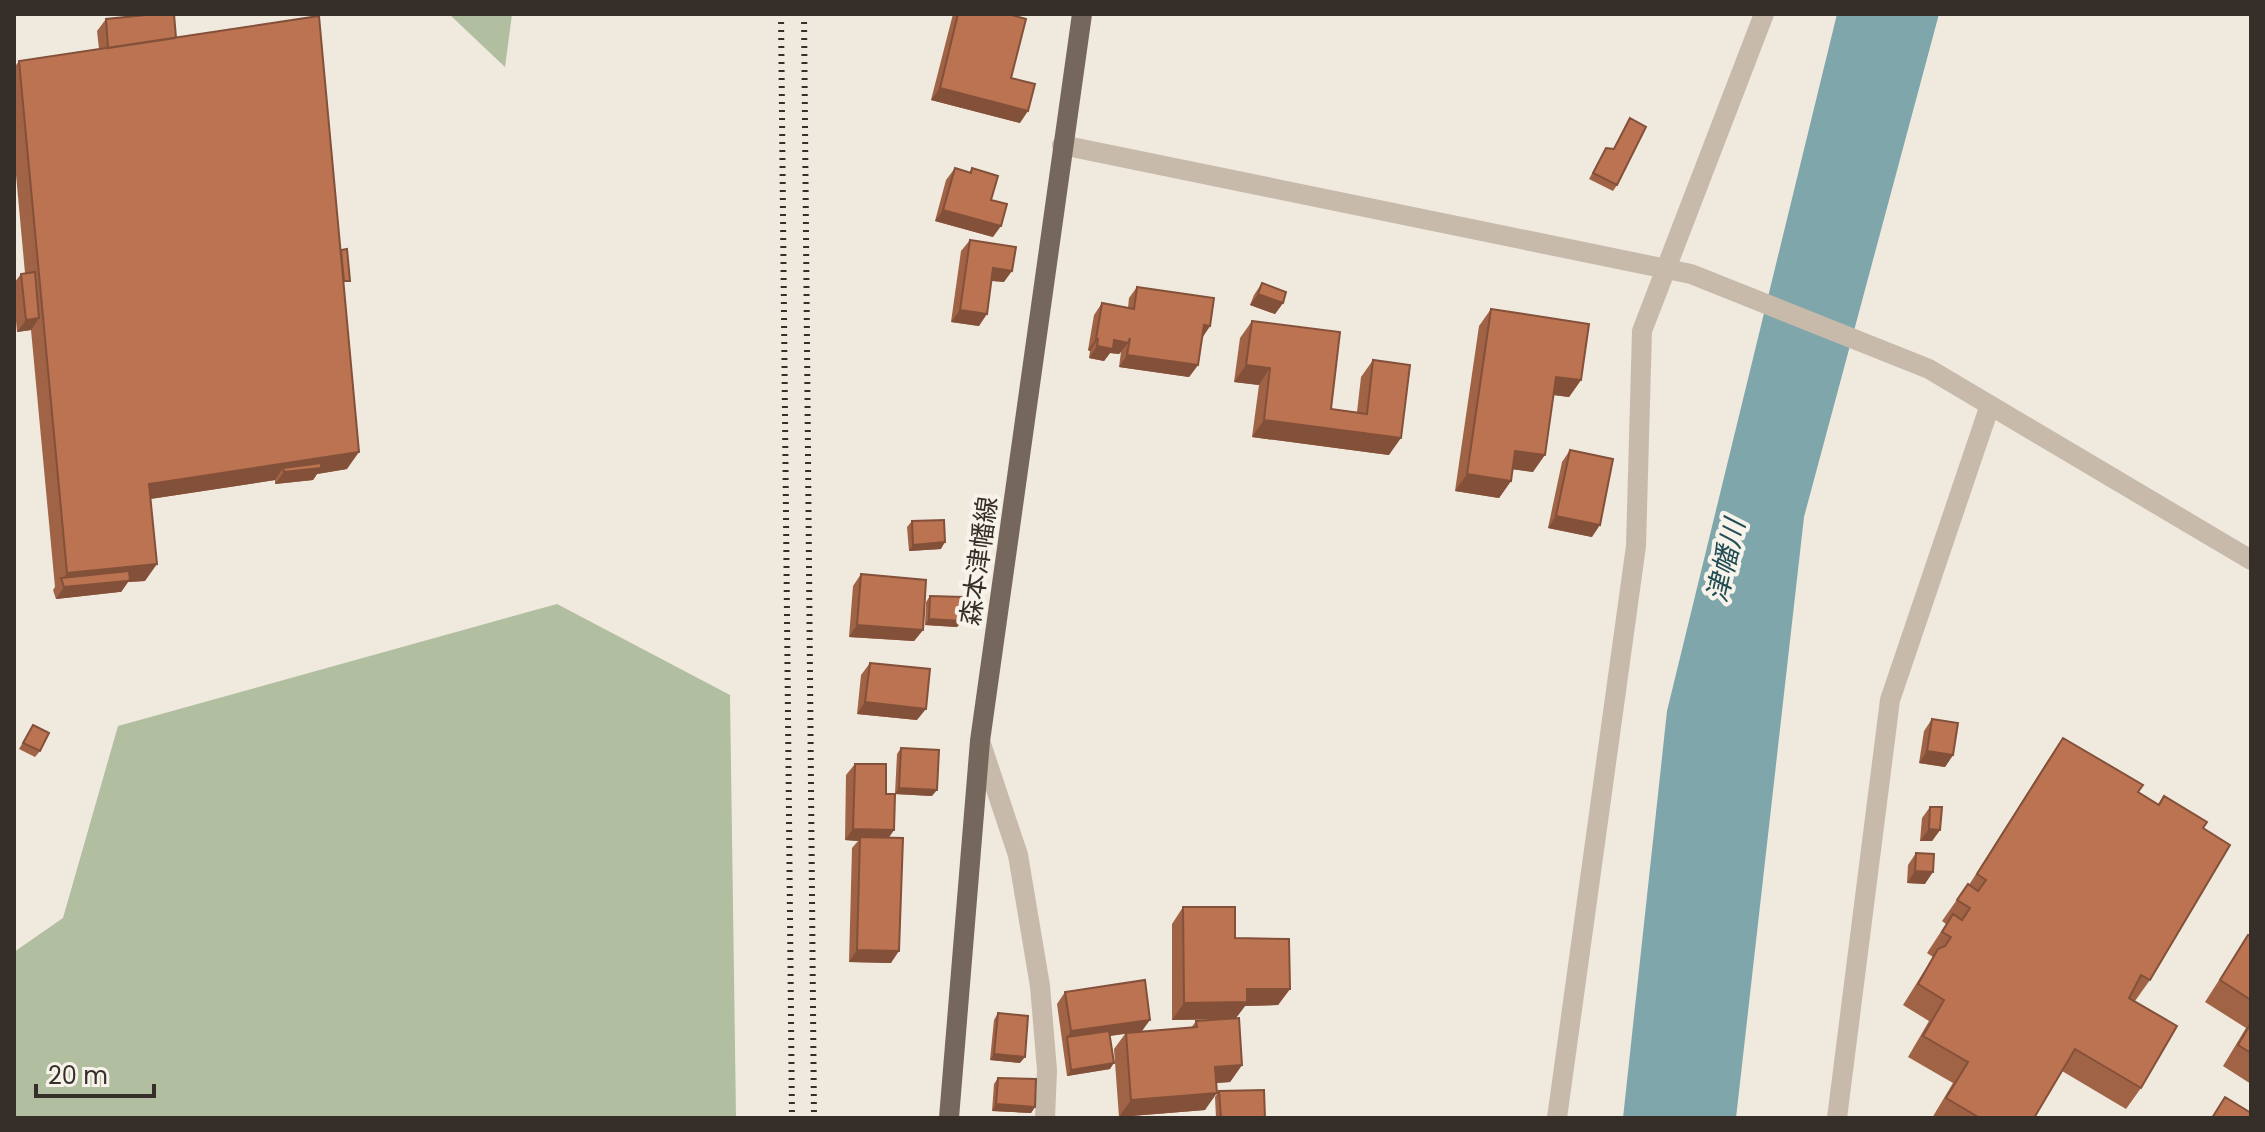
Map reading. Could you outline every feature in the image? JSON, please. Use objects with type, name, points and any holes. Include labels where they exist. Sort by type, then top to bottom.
[{"type":"main road","name":"森本津幡線","points":[[949,1118],[980,741],[1082,14]]},
{"type":"street","points":[[1557,1118],[1636,546],[1642,331],[1764,14]]},
{"type":"street","points":[[1062,145],[1691,274],[1929,369],[2251,560]]},
{"type":"street","points":[[1837,1118],[1890,700],[1990,405]]},
{"type":"street","points":[[980,741],[1018,855],[1031,930],[1040,986],[1047,1070],[1045,1118]]},
{"type":"green space","points":[[449,14],[512,14],[505,67]]},
{"type":"green space","points":[[557,604],[730,695],[736,1118],[14,1118],[14,952],[63,918],[118,726]]},
{"type":"water","name":"津幡川","points":[[1837,14],[1939,14],[1804,517],[1736,1118],[1623,1118],[1667,711]]},
{"type":"building","points":[[174,14],[176,38],[108,48],[106,19]]},
{"type":"building","points":[[958,14],[1008,14],[1026,19],[1011,78],[1035,84],[1028,111],[940,88]]},
{"type":"building","points":[[319,16],[359,452],[149,484],[157,564],[67,573],[19,61]]},
{"type":"building","points":[[1630,118],[1646,127],[1617,185],[1593,173],[1606,148],[1614,149]]},
{"type":"building","points":[[955,168],[971,173],[972,168],[998,176],[991,200],[1007,204],[1001,226],[943,210]]},
{"type":"building","points":[[970,240],[1016,247],[1012,271],[993,268],[987,314],[960,310]]},
{"type":"building","points":[[347,249],[350,281],[344,281],[341,250]]},
{"type":"building","points":[[35,272],[39,318],[26,320],[21,274]]},
{"type":"building","points":[[1262,283],[1286,292],[1283,303],[1258,294]]},
{"type":"building","points":[[1137,287],[1214,298],[1210,326],[1204,325],[1198,365],[1127,355],[1130,338],[1128,343],[1114,340],[1113,349],[1097,346],[1102,303],[1134,309]]},
{"type":"building","points":[[1491,309],[1589,324],[1581,380],[1556,377],[1545,455],[1515,451],[1511,481],[1467,474]]},
{"type":"building","points":[[1252,321],[1340,332],[1331,409],[1367,414],[1373,360],[1410,365],[1401,438],[1264,420],[1270,368],[1246,365]]},
{"type":"building","points":[[1570,450],[1613,459],[1600,525],[1556,516]]},
{"type":"building","points":[[321,463],[321,468],[284,472],[283,468]]},
{"type":"building","points":[[944,520],[945,542],[913,545],[912,521]]},
{"type":"building","points":[[129,571],[130,580],[127,581],[64,587],[61,578]]},
{"type":"building","points":[[861,574],[926,580],[923,630],[857,625]]},
{"type":"building","points":[[930,596],[963,597],[962,621],[929,619]]},
{"type":"building","points":[[870,663],[930,669],[926,709],[865,702]]},
{"type":"building","points":[[1932,719],[1958,723],[1953,755],[1927,751]]},
{"type":"building","points":[[33,725],[49,733],[40,751],[23,743]]},
{"type":"building","points":[[2063,738],[2143,785],[2138,792],[2159,805],[2164,796],[2207,822],[2203,828],[2230,845],[2150,980],[2141,975],[2129,998],[2177,1026],[2141,1088],[2075,1049],[2034,1118],[1980,1118],[1946,1098],[1968,1062],[1923,1036],[1944,1000],[1918,984],[1938,949],[1945,946],[1951,937],[1942,932],[1953,914],[1962,920],[1970,908],[1957,900],[1968,884],[1978,891],[1986,880],[1977,874]]},
{"type":"building","points":[[901,748],[939,750],[937,790],[899,788]]},
{"type":"building","points":[[855,764],[886,764],[886,794],[895,794],[894,830],[853,829]]},
{"type":"building","points":[[1930,807],[1942,807],[1940,830],[1929,829]]},
{"type":"building","points":[[860,837],[903,838],[899,951],[857,950]]},
{"type":"building","points":[[1916,853],[1934,854],[1933,872],[1915,871]]},
{"type":"building","points":[[1183,907],[1235,907],[1235,938],[1289,939],[1290,989],[1247,989],[1247,1002],[1184,1003]]},
{"type":"building","points":[[2248,935],[2251,936],[2251,1000],[2220,980]]},
{"type":"building","points":[[1145,980],[1150,1020],[1071,1031],[1065,992]]},
{"type":"building","points":[[998,1013],[1028,1016],[1025,1057],[994,1054]]},
{"type":"building","points":[[1239,1018],[1242,1065],[1215,1067],[1217,1093],[1131,1100],[1126,1033],[1197,1027],[1196,1021]]},
{"type":"building","points":[[2251,1023],[2251,1053],[2238,1045]]},
{"type":"building","points":[[1109,1031],[1114,1063],[1071,1070],[1067,1037]]},
{"type":"building","points":[[998,1078],[1036,1079],[1035,1107],[996,1104]]},
{"type":"building","points":[[1264,1090],[1265,1118],[1221,1118],[1219,1091]]},
{"type":"building","points":[[2225,1097],[2251,1113],[2251,1118],[2212,1118]]},
{"type":"railway","points":[[781,14],[792,1118]]},
{"type":"railway","points":[[804,14],[814,1118]]}]
